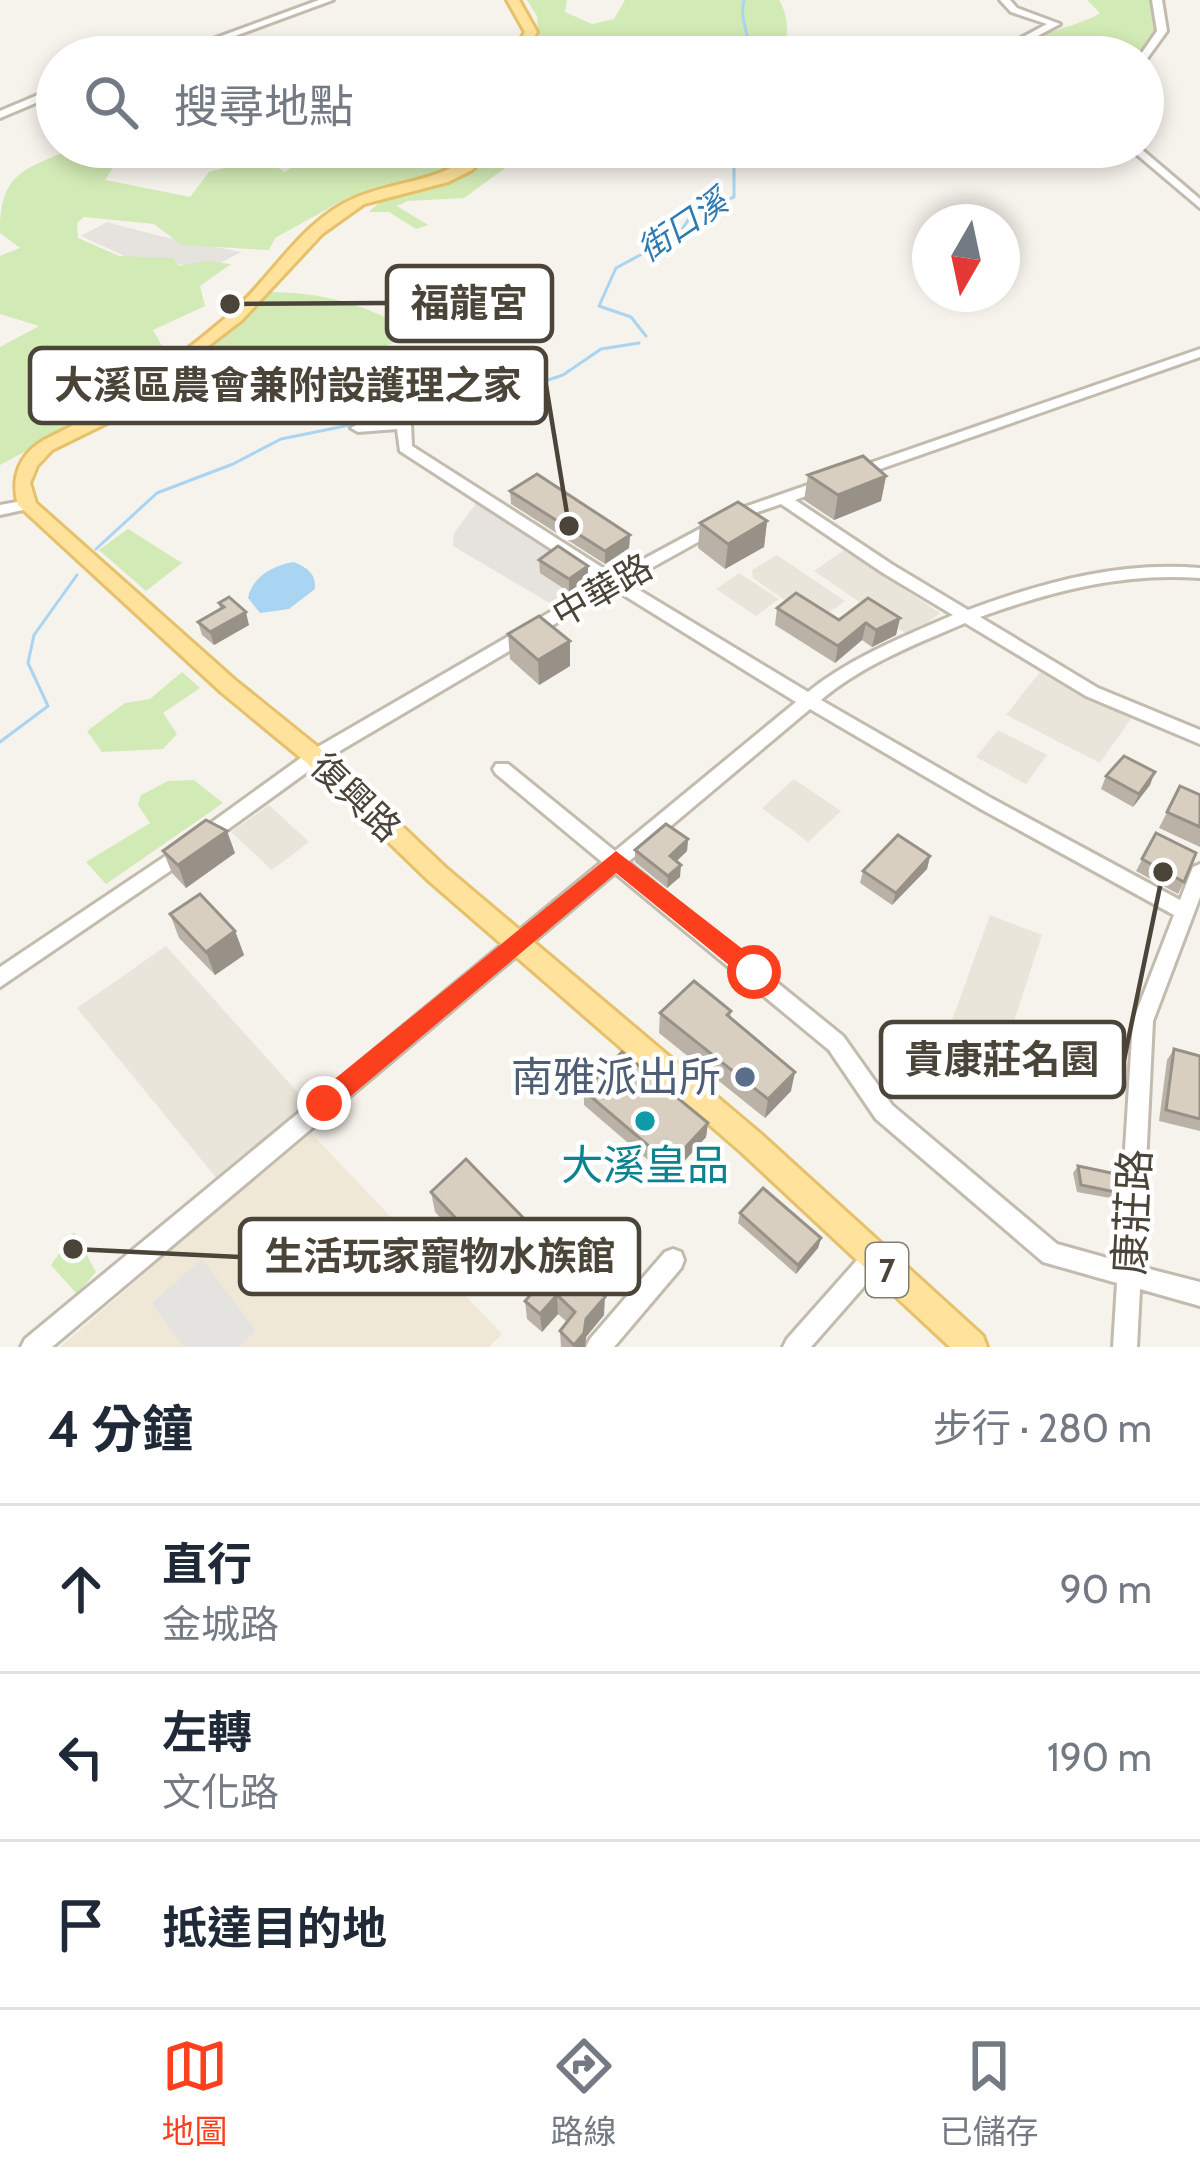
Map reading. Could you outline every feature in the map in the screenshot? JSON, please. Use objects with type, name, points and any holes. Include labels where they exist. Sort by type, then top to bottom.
[{"type":"main road","points":[[513,0],[531,32],[529,36]]},
{"type":"main road","points":[[27,505],[21,483],[29,464],[46,446],[104,418],[236,317],[316,231],[358,201],[442,179],[465,168]]},
{"type":"main road","name":"復興路","points":[[27,505],[228,686],[315,757],[421,859],[751,1143],[972,1347]]},
{"type":"street","points":[[228,36],[328,0]]},
{"type":"street","points":[[1005,0],[1010,8],[1055,24],[1032,36]]},
{"type":"street","points":[[1035,16],[1041,0]]},
{"type":"street","points":[[1157,0],[1162,31],[1158,36]]},
{"type":"street","points":[[0,115],[36,99]]},
{"type":"street","points":[[1157,168],[1200,206]]},
{"type":"street","name":"中華路","points":[[0,978],[315,757],[738,514],[1200,353]]},
{"type":"street","points":[[358,428],[404,424],[405,448],[616,581],[808,699],[1183,910]]},
{"type":"street","points":[[782,498],[856,549],[1092,692],[1200,737]]},
{"type":"street","points":[[0,510],[27,505]]},
{"type":"street","points":[[33,1347],[808,699],[868,658],[967,614],[1133,570],[1200,573]]},
{"type":"street","points":[[502,769],[836,1043],[884,1112],[1051,1254],[1200,1294]]},
{"type":"street","name":"康莊路","points":[[1125,1347],[1143,1021],[1200,872]]},
{"type":"street","points":[[795,1347],[874,1258]]},
{"type":"street","points":[[598,1347],[673,1260]]},
{"type":"shaded area","points":[[107,222],[241,252],[211,268],[131,259],[81,236]]},
{"type":"shaded area","points":[[478,501],[597,577],[553,605],[453,546],[454,533]]},
{"type":"shaded area","points":[[844,550],[940,613],[910,636],[814,571]]},
{"type":"shaded area","points":[[777,555],[845,601],[816,622],[753,578],[752,570]]},
{"type":"shaded area","points":[[739,573],[779,599],[756,616],[716,589]]},
{"type":"shaded area","points":[[1040,672],[1132,717],[1100,763],[1006,715]]},
{"type":"shaded area","points":[[998,730],[1047,755],[1026,784],[976,757]]},
{"type":"shaded area","points":[[794,779],[841,811],[808,842],[762,808]]},
{"type":"shaded area","points":[[269,805],[309,842],[272,870],[231,832]]},
{"type":"shaded area","points":[[990,915],[1042,935],[1005,1049],[950,1026]]},
{"type":"shaded area","points":[[166,946],[310,1106],[218,1180],[77,1008]]},
{"type":"shaded area","points":[[309,1131],[502,1334],[489,1347],[60,1347]]},
{"type":"shaded area","points":[[202,1259],[256,1331],[238,1347],[184,1347],[152,1303]]},
{"type":"green space","points":[[527,0],[567,0],[565,12],[592,24],[614,19],[625,0],[779,0],[787,36],[538,36],[537,16]]},
{"type":"green space","points":[[1087,0],[1150,0],[1161,27],[1154,36],[1038,36],[1083,21],[1100,13]]},
{"type":"green space","points":[[29,168],[113,168],[105,180],[190,197],[209,172],[224,168],[285,172],[290,168],[450,168],[349,197],[275,238],[269,250],[182,245],[154,224],[84,217],[77,223],[78,238],[119,256],[173,258],[179,266],[207,261],[231,264],[200,286],[205,306],[153,330],[169,358],[118,398],[61,382],[36,412],[100,411],[0,465],[0,347],[39,326],[0,314],[0,256],[20,248],[0,233],[1,212],[10,185]]},
{"type":"green space","points":[[470,168],[505,168],[464,198],[408,201],[397,206],[428,225],[416,229],[389,212],[369,212],[388,199]]},
{"type":"green space","points":[[270,292],[330,298],[387,318],[388,333],[398,340],[381,349],[378,382],[348,394],[326,380],[288,371],[268,384],[251,382],[254,368],[222,363],[191,368],[189,360]]},
{"type":"green space","points":[[128,529],[182,563],[146,591],[99,550]]},
{"type":"green space","points":[[182,672],[200,688],[163,713],[177,734],[163,749],[102,752],[87,731],[125,703],[150,699]]},
{"type":"green space","points":[[194,780],[223,803],[106,884],[86,862],[150,823],[138,805],[141,795],[168,781]]},
{"type":"green space","points":[[74,1232],[96,1272],[77,1294],[51,1265]]},
{"type":"water","points":[[294,562],[310,572],[315,589],[289,609],[260,613],[248,598],[254,584],[271,569]]},
{"type":"building","points":[[863,456],[886,476],[838,495],[808,475]]},
{"type":"building","points":[[537,474],[630,535],[605,551],[510,491]]},
{"type":"building","points":[[738,502],[767,521],[728,544],[700,523]]},
{"type":"building","points":[[558,546],[588,566],[569,579],[539,560]]},
{"type":"building","points":[[796,593],[839,620],[868,598],[900,618],[876,630],[866,623],[838,646],[777,608]]},
{"type":"building","points":[[229,597],[246,612],[210,632],[198,622],[224,607],[219,603]]},
{"type":"building","points":[[539,616],[570,641],[538,660],[508,634]]},
{"type":"building","points":[[1124,756],[1155,772],[1139,794],[1106,776]]},
{"type":"building","points":[[1180,786],[1200,795],[1200,827],[1167,812]]},
{"type":"building","points":[[206,820],[227,831],[178,865],[163,851]]},
{"type":"building","points":[[666,824],[688,839],[670,856],[681,865],[668,876],[635,850]]},
{"type":"building","points":[[1156,833],[1196,853],[1184,882],[1142,859]]},
{"type":"building","points":[[898,835],[930,856],[896,893],[863,871]]},
{"type":"building","points":[[200,894],[235,931],[206,952],[170,914]]},
{"type":"building","points":[[694,981],[795,1072],[768,1099],[660,1013]]},
{"type":"building","points":[[1174,1049],[1200,1056],[1200,1119],[1166,1110]]},
{"type":"building","name":"大溪皇品","points":[[622,1052],[708,1123],[670,1164],[584,1091]]},
{"type":"building","points":[[466,1159],[543,1238],[508,1273],[431,1192]]},
{"type":"building","points":[[1078,1166],[1116,1174],[1115,1192],[1081,1185]]},
{"type":"building","points":[[763,1188],[821,1238],[798,1265],[740,1213]]},
{"type":"building","points":[[562,1259],[605,1297],[586,1319],[584,1333],[574,1345],[560,1331],[575,1312],[557,1295],[540,1314],[525,1301]]},
{"type":"waterway","name":"街口溪","points":[[744,0],[747,36]]},
{"type":"waterway","name":"街口溪","points":[[646,336],[631,317],[599,306],[616,268],[679,234],[692,214],[734,197],[734,168]]},
{"type":"waterway","name":"街口溪","points":[[96,549],[157,493],[233,464],[281,439],[512,392],[563,375],[601,349],[639,343]]},
{"type":"waterway","name":"街口溪","points":[[0,742],[48,706],[28,663],[34,635],[77,575]]},
{"type":"place","name":"福龍宮","points":[[230,304]]},
{"type":"place","name":"大溪區農會兼附設護理之家","points":[[569,526]]},
{"type":"place","name":"貴康莊名園","points":[[1163,872]]},
{"type":"place","name":"南雅派出所","points":[[745,1077]]},
{"type":"place","name":"大溪皇品","points":[[645,1121]]},
{"type":"place","name":"生活玩家寵物水族館","points":[[73,1249]]},
{"type":"route","points":[[324,1103],[616,860],[754,972]]}]
